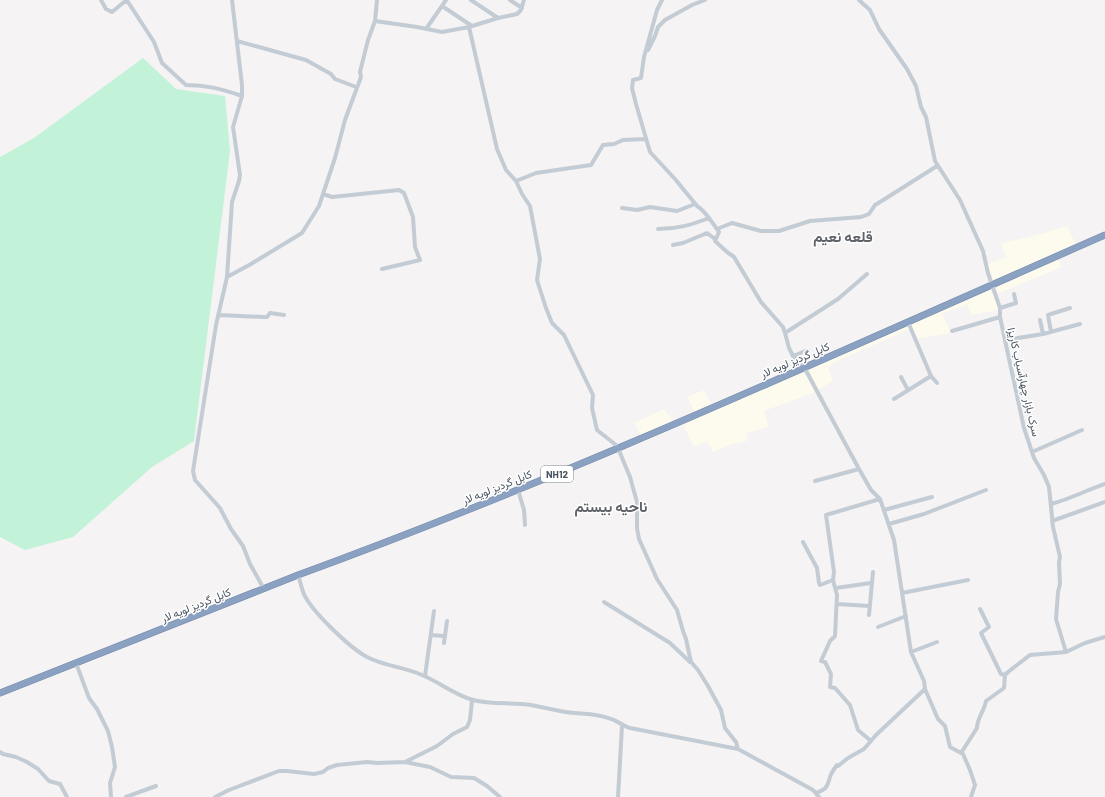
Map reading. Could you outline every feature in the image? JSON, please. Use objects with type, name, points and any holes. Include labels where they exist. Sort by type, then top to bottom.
[{"type":"highway","name":"کابل گردیز لویه لار","points":[[0,693],[518,490],[804,368],[1105,235]]},
{"type":"street","points":[[101,0],[106,9],[112,12],[124,2],[128,2],[154,42],[162,63],[186,85],[204,85],[227,90],[242,96]]},
{"type":"street","points":[[232,0],[242,96],[233,127],[240,175],[232,202],[227,277],[216,325],[193,471],[196,480],[220,508],[231,529],[244,546],[250,564],[264,589]]},
{"type":"street","points":[[227,277],[302,233],[319,206],[335,158],[345,120],[361,76],[360,72],[368,40],[375,21],[377,0]]},
{"type":"street","points":[[426,30],[446,0]]},
{"type":"street","points":[[471,0],[498,18]]},
{"type":"street","points":[[510,0],[522,8]]},
{"type":"street","points":[[375,21],[442,32],[517,14],[522,8],[524,0]]},
{"type":"street","points":[[662,0],[657,10],[644,57],[641,78],[633,80],[632,88],[650,152],[675,179],[695,204],[702,208],[719,232],[716,239]]},
{"type":"street","points":[[644,57],[658,27],[665,20],[692,5],[705,0]]},
{"type":"street","name":"سرک بازار چهارآسیاب کاریزا","points":[[859,0],[870,10],[879,29],[907,69],[916,86],[921,107],[926,117],[937,166],[960,200],[983,251],[988,273],[1000,308],[1000,317],[1024,428],[1032,452],[1048,487],[1052,521],[1060,557],[1060,584],[1056,619],[1066,652]]},
{"type":"street","points":[[442,6],[471,26],[497,149],[506,170],[516,181],[530,206],[540,259],[537,280],[546,308],[552,323],[564,335],[593,395],[592,408],[597,430],[616,445],[630,477],[637,502],[637,528],[640,539],[657,579],[678,610],[691,662]]},
{"type":"street","points":[[237,41],[306,60],[331,74],[335,79],[356,87]]},
{"type":"street","points":[[516,181],[536,173],[591,165],[603,145],[614,144],[623,140],[646,139]]},
{"type":"street","points":[[717,229],[732,223],[761,231],[779,231],[810,221],[861,217],[869,214],[875,205],[937,166]]},
{"type":"street","points":[[323,194],[332,197],[399,190],[404,193],[413,217],[415,247],[420,260],[382,269]]},
{"type":"street","points":[[622,208],[637,210],[650,207],[677,211],[695,204]]},
{"type":"street","points":[[658,229],[674,229],[694,224],[709,218]]},
{"type":"street","points":[[673,245],[683,243],[707,232],[734,257],[761,302],[771,312],[786,333],[789,348],[793,356],[804,368],[871,490],[880,499],[894,540],[911,652],[924,681],[925,689],[938,719],[946,726],[950,747],[962,753],[974,779],[975,784],[971,797]]},
{"type":"street","points":[[786,333],[838,298],[867,274]]},
{"type":"street","points":[[1000,308],[1016,303],[1014,294]]},
{"type":"street","points":[[1051,332],[1048,315],[1070,308]]},
{"type":"street","points":[[219,315],[263,317],[267,317],[270,314],[284,315]]},
{"type":"street","points":[[952,331],[1000,317]]},
{"type":"street","points":[[1040,320],[1043,334]]},
{"type":"street","points":[[908,322],[931,376],[937,383]]},
{"type":"street","points":[[1006,340],[1043,334],[1080,324]]},
{"type":"street","points":[[793,356],[808,350]]},
{"type":"street","points":[[894,399],[931,376]]},
{"type":"street","points":[[900,377],[908,390]]},
{"type":"street","points":[[1032,452],[1082,430]]},
{"type":"street","points":[[815,481],[859,469]]},
{"type":"street","points":[[1051,504],[1068,499],[1086,490],[1105,484]]},
{"type":"street","points":[[518,490],[524,510],[525,524]]},
{"type":"street","points":[[889,524],[924,514],[986,490]]},
{"type":"street","points":[[884,510],[932,497]]},
{"type":"street","points":[[871,741],[858,730],[850,705],[835,688],[830,687],[831,674],[825,662],[821,661],[830,641],[835,636],[837,604],[826,515],[880,499]]},
{"type":"street","points":[[1052,521],[1105,502]]},
{"type":"street","points":[[803,542],[817,568],[820,585],[833,580]]},
{"type":"street","points":[[869,615],[872,572]]},
{"type":"street","points":[[298,576],[307,600],[329,625],[354,649],[368,657],[426,676],[472,700],[481,702],[521,704],[551,708],[561,712],[591,714],[611,718],[622,726],[738,749],[813,790],[818,795],[828,786],[830,777],[837,766],[848,758],[864,750],[871,741],[925,689]]},
{"type":"street","points":[[902,593],[968,580]]},
{"type":"street","points":[[836,588],[871,584]]},
{"type":"street","points":[[604,602],[670,643],[691,662],[701,674],[721,710],[725,728],[736,742],[738,749]]},
{"type":"street","points":[[837,604],[869,606]]},
{"type":"street","points":[[980,609],[989,627],[981,633],[1000,674],[1005,675]]},
{"type":"street","points":[[426,676],[434,611]]},
{"type":"street","points":[[878,627],[906,616]]},
{"type":"street","points":[[444,643],[447,621]]},
{"type":"street","points":[[431,635],[444,636]]},
{"type":"street","points":[[962,753],[977,728],[977,723],[985,710],[986,701],[1004,688],[1005,675],[1030,655],[1066,652],[1085,643],[1105,637]]},
{"type":"street","points":[[911,652],[937,642]]},
{"type":"street","points":[[76,663],[89,698],[108,731],[115,767],[110,783],[111,797]]},
{"type":"street","points":[[405,762],[437,746],[453,734],[467,727],[470,720],[472,700]]},
{"type":"street","points":[[618,797],[622,726]]},
{"type":"street","points":[[0,752],[16,757],[38,769],[49,781],[60,784],[67,797]]},
{"type":"street","points":[[215,797],[229,790],[279,771],[287,770],[314,774],[323,772],[328,768],[337,765],[367,762],[405,762],[430,767],[451,778],[474,778],[487,786],[500,797]]},
{"type":"street","points":[[126,797],[156,786]]},
{"type":"shaded area","points":[[1067,226],[1076,245],[991,283],[985,265],[1006,257],[1001,243],[1041,234]]},
{"type":"shaded area","points":[[1057,257],[1062,267],[997,294],[999,310],[972,315],[967,305],[942,313],[951,333],[916,339],[910,329],[835,362],[828,368],[833,381],[813,393],[764,411],[769,427],[746,433],[748,440],[746,441],[730,445],[713,452],[707,441],[694,447],[683,425]]},
{"type":"shaded area","points":[[704,390],[712,405],[695,412],[687,397]]},
{"type":"shaded area","points":[[664,409],[674,422],[641,435],[634,423]]},
{"type":"green space","points":[[143,58],[176,89],[225,96],[230,151],[194,441],[152,467],[73,537],[25,550],[0,537],[0,157],[34,138]]},
{"type":"district","name":"قلعه نعيم","points":[[843,237]]},
{"type":"district","name":"ناحیه بیستم","points":[[611,507]]}]
